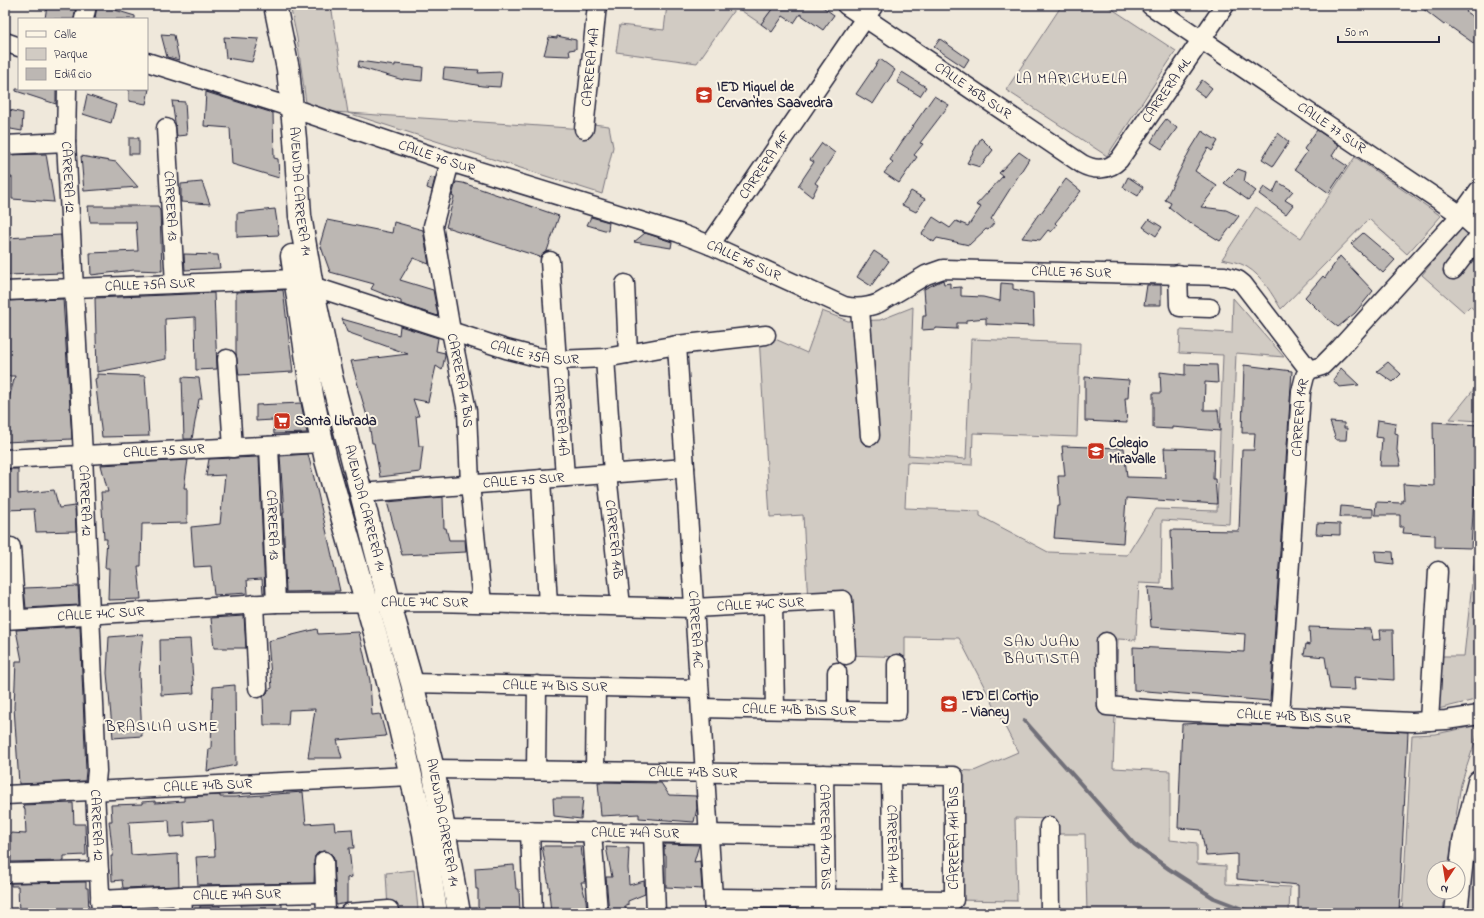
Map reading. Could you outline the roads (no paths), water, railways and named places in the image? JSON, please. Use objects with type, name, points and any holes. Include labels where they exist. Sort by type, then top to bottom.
[{"type":"main road","name":"AVENIDA CARRERA 14","points":[[265,5],[275,61],[286,107],[300,216],[312,395],[322,443],[390,690],[411,776],[424,833],[436,913]]},
{"type":"main road","name":"AVENIDA CARRERA 14","points":[[275,5],[288,69],[286,107]]},
{"type":"main road","name":"AVENIDA CARRERA 14","points":[[304,283],[331,376],[389,602],[412,683],[433,769],[459,913]]},
{"type":"main road","points":[[1456,913],[1464,841],[1479,782]]},
{"type":"street","points":[[84,18],[87,5]]},
{"type":"street","name":"CARRERA 14A","points":[[584,129],[597,5]]},
{"type":"street","name":"CALLE 76B SUR","points":[[846,5],[870,12],[1082,164],[1091,168],[1102,169]]},
{"type":"street","name":"CALLE 77 SUR","points":[[1150,5],[1461,215],[1479,231]]},
{"type":"street","name":"CARRERA 14L","points":[[1102,169],[1112,166],[1120,160],[1225,5]]},
{"type":"street","name":"CARRERA 14F","points":[[710,245],[870,12]]},
{"type":"street","points":[[5,42],[18,47]]},
{"type":"street","name":"CALLE 76 SUR","points":[[148,62],[450,162],[679,233],[710,245],[844,306],[860,309],[879,303],[926,275],[943,269],[1225,276],[1238,280],[1243,284],[1309,370]]},
{"type":"street","name":"CARRERA 12","points":[[67,90],[66,142],[84,455],[97,771],[95,791],[100,907]]},
{"type":"street","name":"CARRERA 13","points":[[166,128],[175,284]]},
{"type":"street","points":[[5,145],[66,142]]},
{"type":"street","name":"CARRERA 14 BIS","points":[[450,162],[432,226],[467,411],[470,484],[482,603]]},
{"type":"street","name":"CARRERA 14R","points":[[1280,716],[1301,392],[1304,376],[1309,370],[1322,366],[1328,361],[1461,215],[1479,190]]},
{"type":"street","points":[[1453,270],[1479,236]]},
{"type":"street","name":"CARRERA 14A","points":[[550,261],[565,477]]},
{"type":"street","points":[[1178,274],[1178,305],[1180,307],[1210,308]]},
{"type":"street","name":"CALLE 75A SUR","points":[[5,291],[175,284],[304,283],[506,349],[537,357],[557,360],[605,358],[677,345],[766,335]]},
{"type":"street","points":[[625,284],[628,354]]},
{"type":"street","points":[[860,309],[870,436]]},
{"type":"street","name":"CARRERA 14C","points":[[677,345],[714,905]]},
{"type":"street","name":"CARRERA 14B","points":[[605,358],[610,474],[621,606]]},
{"type":"street","points":[[227,359],[233,448]]},
{"type":"street","name":"CALLE 75 SUR","points":[[5,459],[322,443]]},
{"type":"street","name":"CARRERA 13","points":[[269,446],[276,603]]},
{"type":"street","name":"CALLE 75 SUR","points":[[361,493],[685,468]]},
{"type":"street","points":[[541,479],[548,605]]},
{"type":"street","points":[[10,619],[11,547]]},
{"type":"street","points":[[1429,721],[1438,572]]},
{"type":"street","name":"CALLE 74C SUR","points":[[10,619],[276,603],[482,603],[694,608],[844,600],[846,655]]},
{"type":"street","points":[[254,604],[258,688]]},
{"type":"street","points":[[773,604],[775,710]]},
{"type":"street","name":"CALLE 74B BIS SUR","points":[[1106,642],[1107,706],[1171,711],[1412,722],[1446,720],[1479,715]]},
{"type":"street","name":"CALLE 74B BIS SUR","points":[[701,708],[897,712],[897,664]]},
{"type":"street","points":[[837,672],[837,711]]},
{"type":"street","name":"CALLE 74 BIS SUR","points":[[412,683],[699,689]]},
{"type":"street","points":[[536,770],[537,686]]},
{"type":"street","points":[[595,771],[596,687]]},
{"type":"street","name":"CALLE 74B SUR","points":[[433,769],[954,776]]},
{"type":"street","name":"CARRERA 14D BIS","points":[[824,774],[826,899]]},
{"type":"street","name":"CARRERA 14H","points":[[891,775],[893,906]]},
{"type":"street","name":"CALLE 74B SUR","points":[[5,795],[411,776]]},
{"type":"street","name":"CARRERA 14H BIS","points":[[893,906],[954,900],[954,776]]},
{"type":"street","points":[[1049,826],[1050,913]]},
{"type":"street","name":"CALLE 74A SUR","points":[[445,830],[825,836]]},
{"type":"street","points":[[530,831],[533,913]]},
{"type":"street","points":[[592,832],[598,913]]},
{"type":"street","points":[[653,833],[656,913]]},
{"type":"street","points":[[324,861],[326,913]]},
{"type":"street","points":[[5,874],[99,871]]},
{"type":"street","name":"CALLE 74A SUR","points":[[100,907],[183,904],[325,893]]},
{"type":"street","points":[[714,905],[826,899],[893,906]]},
{"type":"street","points":[[349,913],[388,910]]},
{"type":"waterway","points":[[1024,720],[1134,844],[1214,898],[1253,913]]},
{"type":"place","name":"IED Miguel de Cervantes Saavedra","points":[[704,95]]},
{"type":"place","name":"Santa Librada","points":[[282,421]]},
{"type":"place","name":"Colegio Miravalle","points":[[1096,451]]},
{"type":"place","name":"IED El Cortijo - Vianey","points":[[949,704]]},
{"type":"district","name":"LA MARICHUELA","points":[[1072,79]]},
{"type":"district","name":"SAN JUAN BAUTISTA","points":[[1042,650]]},
{"type":"district","name":"BRASILIA USME","points":[[162,727]]}]
